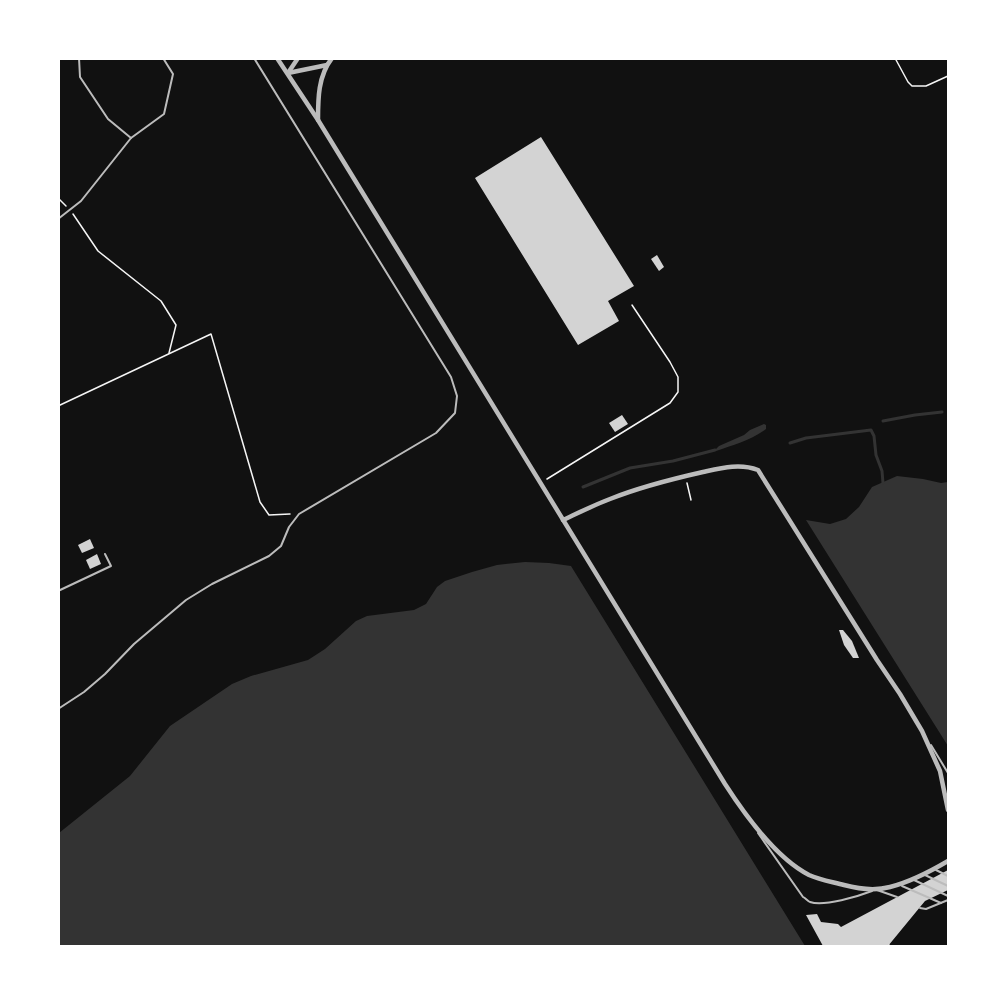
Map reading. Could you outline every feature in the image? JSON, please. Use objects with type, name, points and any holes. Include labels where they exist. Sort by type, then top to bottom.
[{"type":"street","points":[[278,58],[741,809],[778,851],[808,874],[827,881],[874,890],[899,884],[947,863]]},
{"type":"street","points":[[288,73],[298,58]]},
{"type":"street","points":[[318,120],[319,90],[327,65],[332,58]]},
{"type":"street","points":[[288,73],[327,65]]},
{"type":"street","points":[[563,520],[610,499],[685,476],[738,466],[749,466],[758,470],[922,731],[939,771],[948,810]]},
{"type":"lane","points":[[79,58],[80,77],[108,119],[131,138]]},
{"type":"lane","points":[[58,219],[81,201],[131,138],[165,114],[173,74],[163,58]]},
{"type":"lane","points":[[58,709],[84,692],[141,638],[186,600],[212,584],[269,556],[281,546],[289,527],[299,514],[436,433],[455,413],[457,396],[451,377],[254,58]]},
{"type":"lane","points":[[58,591],[111,566],[105,554]]},
{"type":"lane","points":[[922,731],[948,773]]},
{"type":"lane","points":[[741,809],[803,897],[810,902],[822,903],[854,897],[874,890],[897,897]]},
{"type":"lane","points":[[933,869],[948,876]]},
{"type":"lane","points":[[922,874],[948,886]]},
{"type":"lane","points":[[911,879],[948,898],[926,909],[920,908]]},
{"type":"lane","points":[[899,884],[941,903]]},
{"type":"path","points":[[895,58],[912,86],[926,86],[948,76]]},
{"type":"path","points":[[58,198],[70,210],[98,251],[161,301],[176,325],[169,354]]},
{"type":"path","points":[[541,483],[670,403],[678,392],[678,377],[632,305]]},
{"type":"path","points":[[58,406],[211,334],[260,502],[269,515],[299,514]]},
{"type":"path","points":[[685,476],[691,500]]},
{"type":"shaded area","points":[[764,424],[766,429],[754,436],[729,447],[715,450],[719,446]]},
{"type":"shaded area","points":[[897,476],[941,483],[948,482],[948,746],[806,520],[830,524],[846,519],[859,507],[872,487]]},
{"type":"shaded area","points":[[525,562],[571,566],[805,946],[59,946],[59,833],[130,776],[170,726],[232,684],[251,676],[308,660],[325,649],[356,621],[367,616],[414,610],[426,604],[437,587],[445,581],[497,565]]},
{"type":"building","points":[[541,137],[634,286],[608,301],[619,321],[578,345],[475,178]]},
{"type":"building","points":[[657,255],[664,267],[659,271],[651,259]]},
{"type":"building","points":[[622,415],[628,424],[615,432],[609,423]]},
{"type":"building","points":[[90,539],[94,548],[82,553],[78,545]]},
{"type":"building","points":[[97,554],[101,564],[90,569],[86,560]]},
{"type":"building","points":[[839,630],[843,630],[852,641],[859,658],[853,658],[844,645]]},
{"type":"building","points":[[948,870],[948,890],[925,901],[888,946],[823,946],[806,915],[817,914],[821,922],[838,924],[841,927]]},
{"type":"waterway","points":[[883,421],[942,412]]},
{"type":"waterway","points":[[790,443],[806,438],[871,430],[883,483]]},
{"type":"waterway","points":[[583,487],[630,468],[673,461],[715,450]]}]
